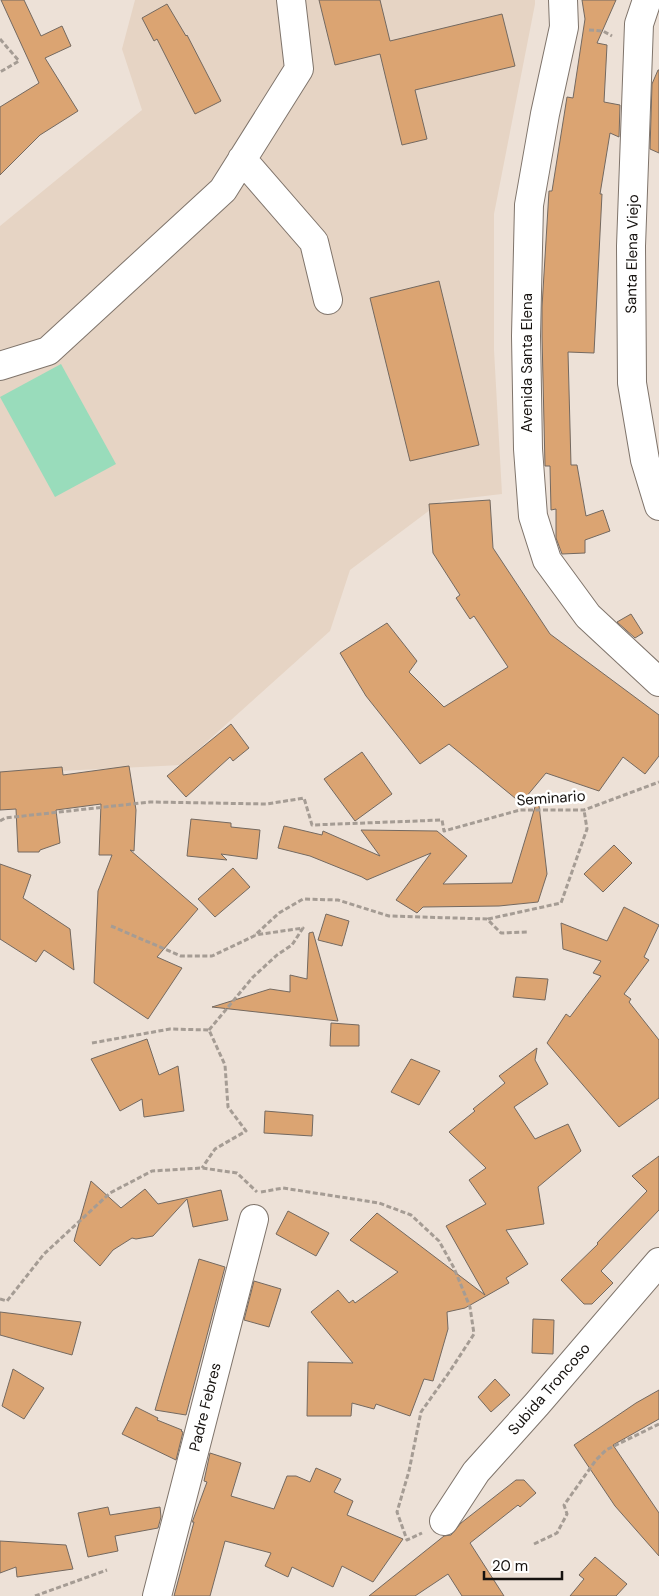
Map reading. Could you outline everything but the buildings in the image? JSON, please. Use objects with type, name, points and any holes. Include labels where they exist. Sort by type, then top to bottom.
[{"type":"street","points":[[0,366],[48,351],[223,190],[299,69],[291,0]]},
{"type":"street","name":"Avenida Santa Elena","points":[[563,0],[564,27],[545,114],[529,204],[526,336],[528,448],[533,516],[547,560],[588,616],[659,682]]},
{"type":"street","name":"Santa Elena Viejo","points":[[648,0],[639,24],[630,246],[632,383],[645,460],[659,506]]},
{"type":"street","points":[[242,159],[314,242],[328,300]]},
{"type":"street","name":"Padre Febres","points":[[156,1596],[254,1219]]},
{"type":"street","name":"Subida Troncoso","points":[[444,1521],[476,1472],[659,1262]]},
{"type":"path","points":[[564,27],[603,31],[639,50]]},
{"type":"path","points":[[0,39],[19,61],[0,72]]},
{"type":"path","name":"Seminario","points":[[0,821],[5,818],[150,802],[266,804],[304,798],[312,825],[442,820],[444,831],[520,810],[584,810],[659,782]]},
{"type":"path","points":[[254,936],[279,913],[303,899],[338,900],[388,916],[487,919],[561,903],[587,830],[584,810]]},
{"type":"path","points":[[487,919],[501,934],[528,932]]},
{"type":"path","points":[[111,926],[181,956],[212,956],[254,936],[303,928],[292,945],[277,955],[253,977],[209,1030]]},
{"type":"path","points":[[92,1044],[170,1029],[209,1030]]},
{"type":"path","points":[[202,1168],[214,1150],[246,1131],[228,1107],[225,1065],[209,1030]]},
{"type":"path","points":[[0,1299],[7,1301],[44,1254],[110,1193],[152,1171],[202,1168],[237,1173],[258,1193],[283,1188],[379,1203],[410,1215],[439,1241],[454,1268],[470,1307],[474,1334],[421,1412],[410,1471],[396,1512],[406,1540],[420,1535],[444,1521]]},
{"type":"path","points":[[534,1544],[557,1533],[567,1514],[564,1505],[596,1460],[606,1450],[659,1424]]},
{"type":"path","points":[[35,1596],[107,1570]]},
{"type":"shaded area","points":[[135,0],[535,0],[494,214],[494,350],[502,494],[442,501],[350,570],[330,631],[181,765],[0,774],[0,226],[142,110],[122,49]]},
{"type":"green space","points":[[61,364],[116,464],[55,497],[0,397]]}]
